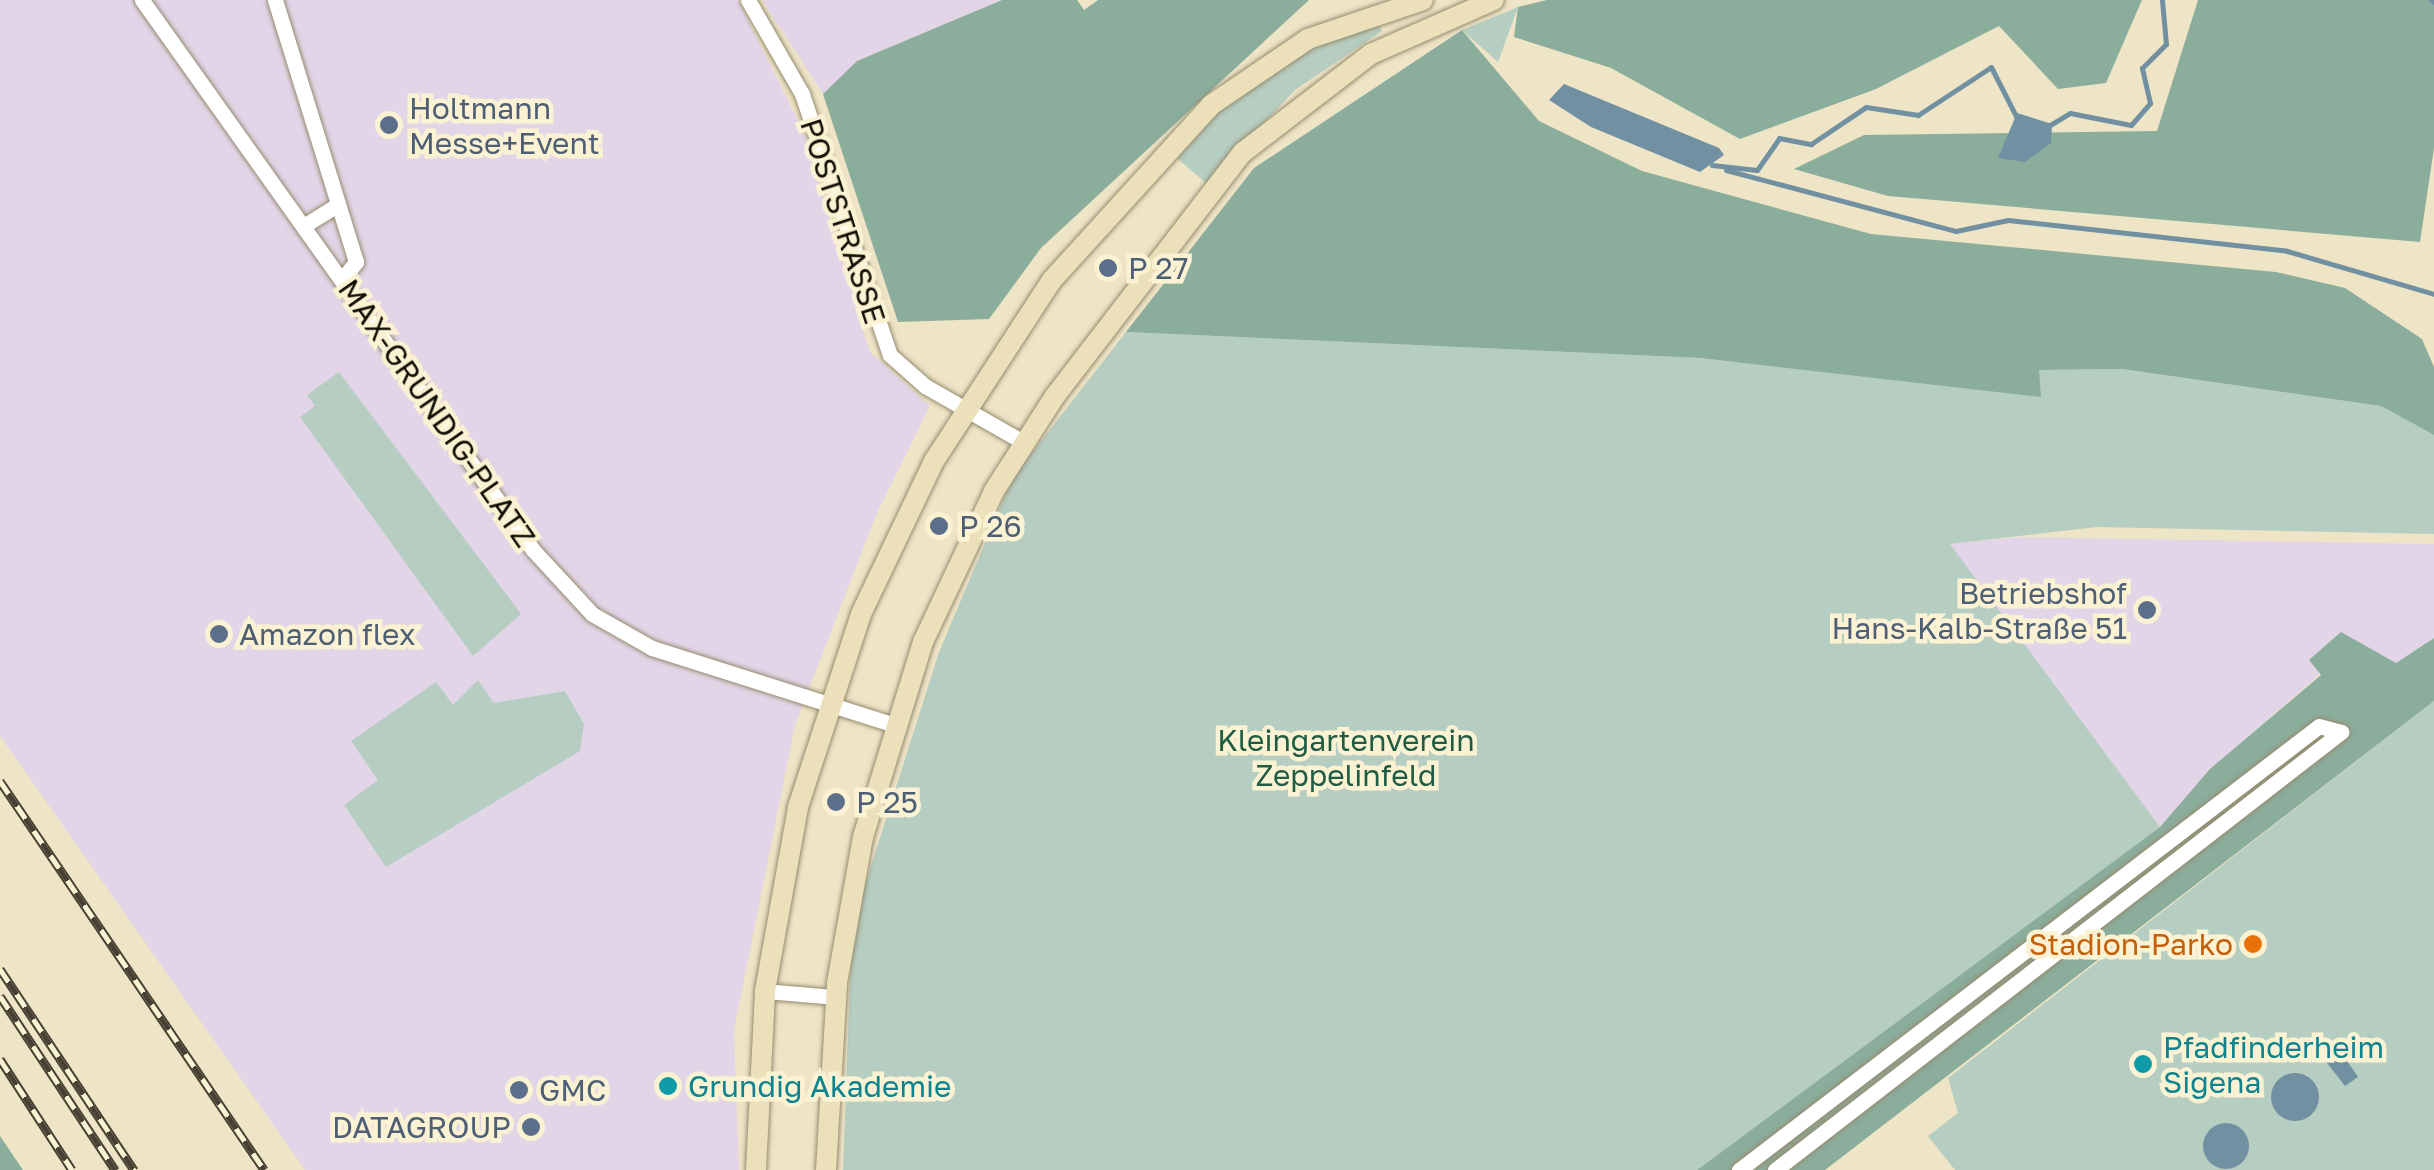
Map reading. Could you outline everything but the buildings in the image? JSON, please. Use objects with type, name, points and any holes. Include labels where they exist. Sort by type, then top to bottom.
[{"type":"main road","points":[[826,1170],[835,996],[895,724],[946,585],[1023,442],[1242,153],[1328,82],[1422,26],[1494,0]]},
{"type":"main road","points":[[756,1170],[765,991],[786,857],[827,704],[892,540],[965,408],[1077,249],[1212,106],[1308,39],[1413,1],[1422,26]]},
{"type":"street","name":"MAX-GRUNDIG-PLATZ","points":[[142,0],[533,550],[592,614],[652,648],[895,724]]},
{"type":"street","points":[[275,0],[356,262],[343,278]]},
{"type":"street","name":"POSTSTRASSE","points":[[748,0],[802,94],[878,335],[904,371],[1023,442]]},
{"type":"street","points":[[305,225],[338,204]]},
{"type":"street","points":[[1739,1170],[2320,726],[2341,732],[1776,1170]]},
{"type":"street","points":[[765,991],[835,996]]},
{"type":"street","points":[[1880,1062],[1894,1079]]},
{"type":"shaded area","points":[[0,0],[738,0],[804,133],[870,352],[930,406],[876,515],[795,725],[734,1030],[739,1170],[305,1170],[0,736]]},
{"type":"shaded area","points":[[762,0],[1002,0],[857,61],[823,94]]},
{"type":"shaded area","points":[[2018,537],[2434,544],[2434,638],[2396,663],[2309,659],[2320,674],[2211,769],[2160,827],[1949,544]]},
{"type":"green space","points":[[1002,0],[1077,0],[1084,10],[1098,0],[1309,0],[1041,248],[989,319],[898,322],[823,94],[857,61]]},
{"type":"green space","points":[[1547,0],[2142,0],[2106,83],[2058,89],[1999,26],[1876,89],[1740,139],[1611,68],[1514,37],[1518,7]]},
{"type":"green space","points":[[2198,0],[2434,0],[2434,148],[2420,242],[1888,196],[1794,169],[1864,135],[2157,131]]},
{"type":"green space","points":[[1518,7],[1498,62],[1462,30]]},
{"type":"green space","points":[[1377,21],[1382,31],[1295,90],[1207,184],[1173,155],[1234,97],[1326,39]]},
{"type":"green space","points":[[1462,30],[1539,121],[1642,171],[1871,234],[2276,272],[2345,288],[2422,339],[2434,367],[2434,435],[2381,406],[2122,369],[2039,370],[2041,397],[1700,358],[1126,332],[1254,168]]},
{"type":"green space","name":"Kleingartenverein Zeppelinfeld","points":[[1126,332],[1700,358],[2040,396],[2038,370],[2122,369],[2381,406],[2434,435],[2434,534],[2097,527],[1950,544],[2160,827],[1697,1170],[843,1170],[852,926],[939,652],[1013,477]]},
{"type":"green space","points":[[339,372],[521,614],[473,656],[300,417],[315,406],[307,395]]},
{"type":"green space","points":[[2341,632],[2396,663],[2434,638],[2434,701],[1825,1170],[1697,1170],[2160,827],[2210,769],[2321,675],[2309,660]]},
{"type":"green space","points":[[478,680],[494,703],[565,691],[584,724],[580,751],[386,867],[344,805],[378,780],[351,741],[436,682],[453,705]]},
{"type":"green space","points":[[2434,701],[2434,1170],[1955,1170],[1928,1136],[1958,1113],[1948,1078]]},
{"type":"green space","points":[[0,1136],[23,1170],[0,1170]]},
{"type":"water","points":[[1564,84],[1719,148],[1724,155],[1700,172],[1591,127],[1549,100]]},
{"type":"water","points":[[2017,113],[2052,124],[2051,143],[2025,162],[1998,158]]},
{"type":"water","points":[[2370,1035],[2347,1061],[2358,1077],[2345,1086],[2317,1050],[2330,1040],[2342,1056]]},
{"type":"water","points":[[2295,1073],[2312,1080],[2319,1097],[2312,1114],[2295,1121],[2278,1114],[2271,1097],[2278,1080]]},
{"type":"water","points":[[2226,1123],[2242,1130],[2249,1146],[2242,1162],[2226,1169],[2210,1162],[2203,1146],[2210,1130]]},
{"type":"waterway","points":[[2050,125],[2070,113],[2131,125],[2150,103],[2142,68],[2166,44],[2162,0]]},
{"type":"waterway","points":[[1712,165],[1757,170],[1779,138],[1811,144],[1866,107],[1918,115],[1991,67],[2018,120]]},
{"type":"waterway","points":[[1726,170],[1956,231],[2008,220],[2287,251],[2434,294]]},
{"type":"railway","points":[[0,781],[264,1170]]},
{"type":"railway","points":[[0,969],[134,1170]]},
{"type":"railway","points":[[0,996],[115,1170]]},
{"type":"railway","points":[[0,1059],[72,1170]]},
{"type":"place","name":"Holtmann Messe+Event","points":[[389,125]]},
{"type":"place","name":"P 27","points":[[1108,268]]},
{"type":"place","name":"P 26","points":[[939,526]]},
{"type":"place","name":"Betriebshof Hans-Kalb-Straße 51","points":[[2147,610]]},
{"type":"place","name":"Amazon flex","points":[[219,634]]},
{"type":"place","name":"P 25","points":[[836,802]]},
{"type":"place","name":"Stadion-Parko","points":[[2253,944]]},
{"type":"place","name":"Pfadfinderheim Sigena","points":[[2143,1064]]},
{"type":"place","name":"Grundig Akademie","points":[[668,1086]]},
{"type":"place","name":"GMC","points":[[519,1090]]},
{"type":"place","name":"DATAGROUP","points":[[531,1127]]}]
